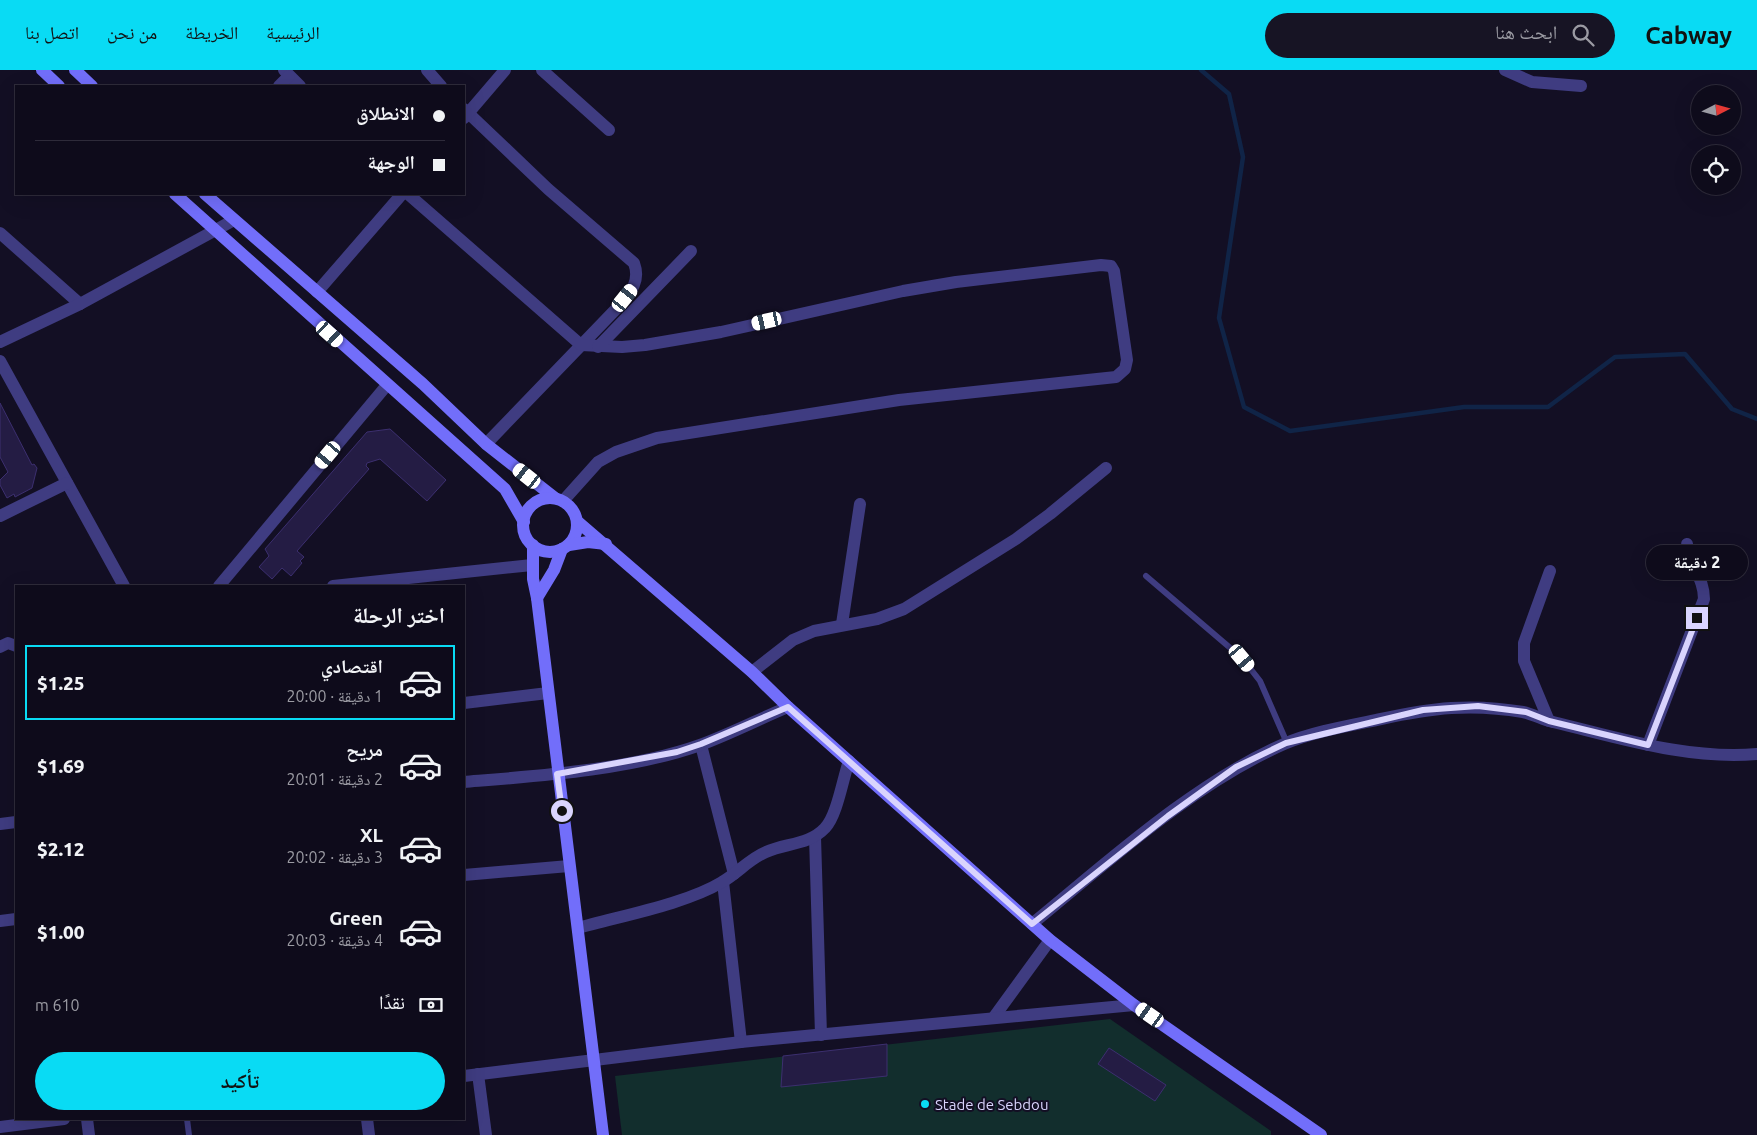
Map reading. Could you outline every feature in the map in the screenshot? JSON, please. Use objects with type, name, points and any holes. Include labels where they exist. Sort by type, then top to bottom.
[{"type":"main road","points":[[42,70],[58,85]]},
{"type":"main road","points":[[75,70],[91,85]]},
{"type":"main road","points":[[176,195],[505,489],[524,522]]},
{"type":"main road","points":[[206,195],[423,384],[486,444],[569,506],[577,521],[607,544],[752,672],[788,707],[1050,940],[1134,1005],[1317,1134]]},
{"type":"main road","points":[[559,500],[538,501],[531,506],[524,522],[524,531],[533,545],[546,552],[588,542],[607,544]]},
{"type":"main road","points":[[538,598],[565,547],[574,538],[577,521]]},
{"type":"main road","points":[[533,545],[532,565],[538,598],[557,774],[603,1135]]},
{"type":"street","points":[[427,70],[440,85]]},
{"type":"street","points":[[486,444],[632,289],[638,276],[634,263],[548,189],[465,113],[505,70]]},
{"type":"street","points":[[542,70],[610,130]]},
{"type":"street","points":[[1505,70],[1532,82],[1581,86]]},
{"type":"street","points":[[280,85],[287,73],[299,85]]},
{"type":"street","points":[[317,292],[401,195]]},
{"type":"street","points":[[409,195],[581,345],[645,346],[721,332],[903,291],[956,282],[1108,264],[1114,271],[1127,360],[1121,375],[1108,379],[900,400],[657,438],[616,452],[598,462],[559,500]]},
{"type":"street","points":[[0,342],[80,304],[234,220]]},
{"type":"street","points":[[0,233],[80,304]]},
{"type":"street","points":[[598,346],[691,251]]},
{"type":"street","points":[[0,361],[123,585]]},
{"type":"street","points":[[220,585],[388,386]]},
{"type":"street","points":[[752,672],[793,640],[814,631],[877,618],[911,605],[1016,539],[1106,468]]},
{"type":"street","points":[[0,516],[67,483]]},
{"type":"street","points":[[842,624],[860,504]]},
{"type":"street","points":[[1648,745],[1704,599],[1704,587],[1689,560],[1687,544]]},
{"type":"street","points":[[354,585],[415,582],[532,565]]},
{"type":"street","points":[[1549,721],[1524,661],[1524,643],[1550,571]]},
{"type":"street","points":[[0,647],[8,643],[15,646]]},
{"type":"street","points":[[465,703],[548,693]]},
{"type":"street","points":[[1032,924],[1168,816],[1236,767],[1286,743],[1423,710],[1478,706],[1526,712],[1549,721],[1648,745],[1731,756],[1757,754]]},
{"type":"street","points":[[465,782],[557,774],[639,760],[701,744],[788,707]]},
{"type":"street","points":[[701,744],[734,874]]},
{"type":"street","points":[[578,928],[677,900],[723,882],[744,864],[766,852],[815,837],[827,827],[849,761]]},
{"type":"street","points":[[0,824],[15,822]]},
{"type":"street","points":[[815,837],[821,1035]]},
{"type":"street","points":[[465,875],[569,866]]},
{"type":"street","points":[[723,882],[741,1042]]},
{"type":"street","points":[[0,921],[15,919]]},
{"type":"street","points":[[994,1017],[1050,940]]},
{"type":"street","points":[[465,1076],[741,1042],[1134,1005]]},
{"type":"street","points":[[478,1074],[486,1135]]},
{"type":"street","points":[[0,1127],[56,1120]]},
{"type":"street","points":[[87,1120],[89,1135]]},
{"type":"street","points":[[367,1120],[368,1135]]},
{"type":"lane","points":[[1146,576],[1242,658],[1260,680],[1286,743]]},
{"type":"lane","points":[[187,1120],[189,1135]]},
{"type":"green space","name":"Stade de Sebdou","points":[[1110,1019],[1271,1131],[1271,1135],[622,1135],[615,1076]]},
{"type":"building","points":[[0,403],[32,465],[34,464],[37,468],[32,488],[15,497],[14,494],[7,498],[0,485],[0,480],[8,472],[0,457]]},
{"type":"building","points":[[390,429],[446,480],[427,501],[380,459],[367,463],[366,466],[369,469],[297,551],[304,557],[300,561],[302,563],[291,576],[282,568],[272,579],[259,567],[269,556],[265,549],[367,432]]},
{"type":"building","points":[[887,1044],[887,1076],[781,1087],[783,1056]]},
{"type":"building","points":[[1109,1048],[1166,1085],[1155,1101],[1098,1064]]},
{"type":"waterway","points":[[1201,70],[1229,94],[1243,157],[1219,318],[1244,407],[1290,431],[1464,407],[1548,407],[1615,357],[1685,354],[1732,409],[1757,419]]},
{"type":"place","name":"Stade de Sebdou","points":[[925,1104]]},
{"type":"route","points":[[562,811],[557,774],[677,752],[701,744],[788,707],[1032,924],[1168,816],[1236,767],[1286,743],[1423,710],[1478,706],[1526,712],[1549,721],[1648,745],[1697,618]]}]
